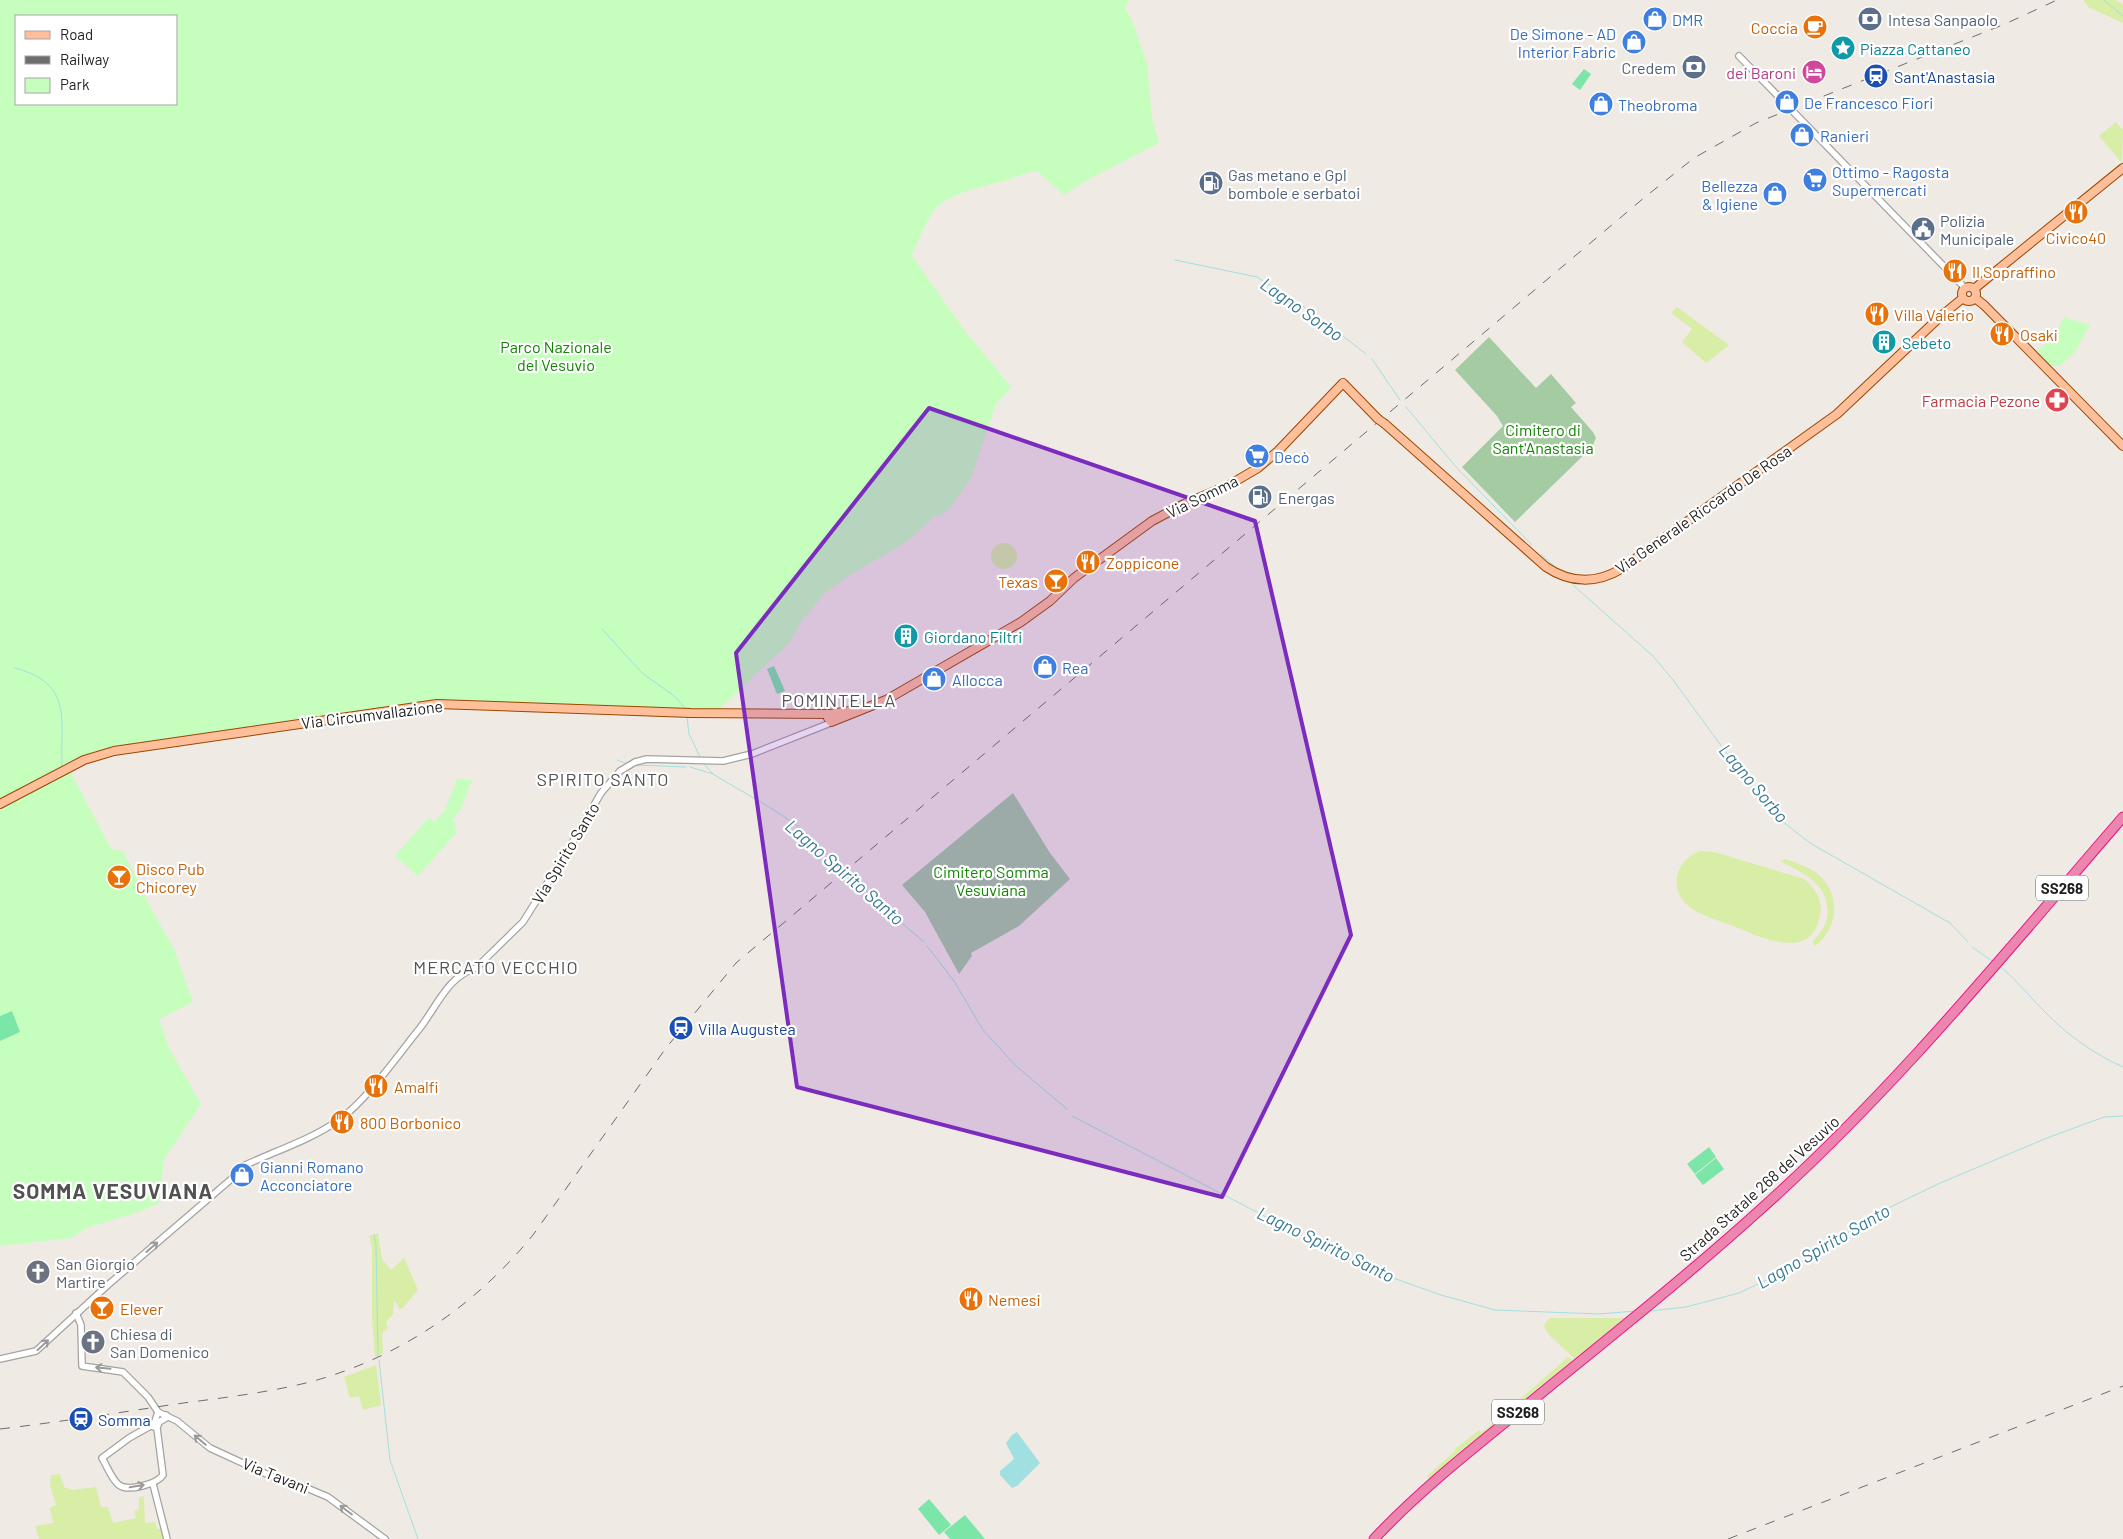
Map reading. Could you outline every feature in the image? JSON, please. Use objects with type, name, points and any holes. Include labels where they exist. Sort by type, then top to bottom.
[{"type":"highway","name":"Strada Statale 268 del Vesuvio","points":[[1374,1539],[1442,1475],[1696,1266],[1762,1208],[1855,1119],[1922,1049],[2123,817]]},
{"type":"main road","points":[[1975,298],[1969,301],[1963,298],[1962,293],[1965,288],[1974,289],[2123,168]]},
{"type":"main road","points":[[1974,289],[1975,298]]},
{"type":"main road","name":"Via Generale Riccardo De Rosa","points":[[1343,383],[1381,421],[1546,567],[1570,578],[1583,580],[1597,579],[1621,569],[1837,414],[1941,316],[1963,298]]},
{"type":"main road","points":[[1975,298],[2123,446]]},
{"type":"main road","name":"Via Somma","points":[[831,718],[863,709],[913,685],[1020,622],[1050,601],[1074,578],[1152,521],[1184,504],[1230,485],[1258,468],[1278,451],[1343,383]]},
{"type":"main road","name":"Via Circumvallazione","points":[[0,804],[69,767],[91,757],[114,751],[437,704],[691,713],[818,715],[831,718]]},
{"type":"street","points":[[1739,56],[1965,288]]},
{"type":"street","name":"Via Spirito Santo","points":[[76,1314],[236,1175],[239,1168],[322,1130],[346,1114],[424,1022],[453,981],[467,971],[476,968],[523,922],[601,793],[620,771],[635,762],[647,759],[723,761],[752,754],[820,727],[831,718]]},
{"type":"street","points":[[0,1358],[36,1352],[76,1314],[81,1325],[82,1366],[114,1369],[123,1372],[148,1397],[158,1412],[154,1427],[164,1475],[153,1484],[126,1488],[119,1485],[102,1458],[123,1442],[154,1427],[166,1418],[166,1415]]},
{"type":"street","name":"Via Tavani","points":[[158,1412],[177,1421],[210,1448],[273,1477],[328,1497],[385,1539]]},
{"type":"street","points":[[153,1484],[167,1539]]},
{"type":"highlighted area","points":[[929,408],[1255,521],[1351,935],[1222,1197],[797,1087],[736,653]]},
{"type":"green space","name":"Parco Nazionale del Vesuvio","points":[[0,0],[1129,0],[1125,8],[1133,23],[1147,63],[1152,118],[1159,143],[1087,180],[1064,195],[1037,171],[954,196],[935,209],[920,236],[912,256],[965,331],[1011,387],[996,404],[971,478],[950,508],[938,517],[936,515],[908,541],[848,576],[824,594],[802,620],[790,642],[712,716],[432,706],[99,756],[70,771],[111,849],[123,851],[149,905],[174,949],[193,1002],[159,1019],[169,1048],[201,1104],[164,1159],[159,1203],[139,1212],[86,1228],[72,1238],[0,1246]]},
{"type":"green space","points":[[2084,0],[2116,0],[2123,5],[2123,23],[2088,7]]},
{"type":"green space","points":[[1584,69],[1591,74],[1580,90],[1572,84]]},
{"type":"green space","points":[[2116,122],[2123,130],[2122,163],[2099,136]]},
{"type":"green space","points":[[1677,307],[1729,345],[1706,363],[1682,342],[1692,329],[1671,313]]},
{"type":"green space","points":[[2064,317],[2090,325],[2075,352],[2060,366],[2050,366],[2037,351],[2055,336]]},
{"type":"green space","name":"Cimitero di Sant'Anastasia","points":[[1489,337],[1536,388],[1551,374],[1576,403],[1571,407],[1596,438],[1592,447],[1515,522],[1462,467],[1503,426],[1497,416],[1455,370]]},
{"type":"green space","points":[[1004,543],[1013,547],[1017,556],[1013,565],[1004,569],[995,565],[991,556],[995,547]]},
{"type":"green space","points":[[774,666],[785,691],[777,694],[767,669]]},
{"type":"green space","points":[[457,779],[472,780],[461,809],[452,820],[457,825],[454,829],[457,832],[418,876],[395,856],[429,817],[434,822],[445,810]]},
{"type":"green space","name":"Cimitero Somma Vesuviana","points":[[1013,793],[1050,853],[1070,879],[1019,926],[971,953],[972,956],[959,974],[925,912],[902,885]]},
{"type":"green space","points":[[1701,851],[1714,852],[1804,879],[1812,886],[1819,900],[1821,910],[1815,930],[1807,939],[1784,943],[1757,936],[1695,911],[1680,896],[1677,880],[1681,866],[1686,860]]},
{"type":"green space","points":[[1785,859],[1805,866],[1815,872],[1829,887],[1834,905],[1832,923],[1828,931],[1815,946],[1812,942],[1822,930],[1828,911],[1825,896],[1810,878],[1780,861]]},
{"type":"green space","points":[[12,1011],[20,1032],[0,1041],[0,1016]]},
{"type":"green space","points":[[1709,1147],[1716,1157],[1695,1174],[1687,1164]]},
{"type":"green space","points":[[1716,1158],[1724,1169],[1703,1185],[1695,1175]]},
{"type":"green space","points":[[378,1233],[382,1259],[391,1270],[404,1258],[418,1290],[402,1309],[399,1309],[396,1302],[394,1302],[393,1314],[386,1322],[388,1328],[382,1333],[383,1353],[375,1357],[372,1319],[372,1246],[369,1236]]},
{"type":"green space","points":[[1550,1318],[1625,1318],[1575,1359],[1549,1335],[1544,1327]]},
{"type":"green space","points":[[1568,1357],[1573,1360],[1428,1480],[1427,1476],[1455,1449],[1479,1430],[1481,1432],[1486,1429]]},
{"type":"green space","points":[[376,1365],[381,1405],[363,1410],[359,1396],[350,1398],[344,1377]]},
{"type":"green space","points":[[60,1474],[64,1487],[72,1490],[96,1487],[101,1507],[108,1507],[113,1523],[136,1518],[134,1511],[139,1509],[139,1498],[144,1496],[145,1523],[155,1522],[157,1529],[162,1529],[164,1539],[39,1539],[35,1526],[53,1523],[50,1508],[56,1505],[50,1485],[51,1475]]},
{"type":"green space","points":[[929,1499],[951,1525],[939,1535],[918,1509]]},
{"type":"green space","points":[[965,1515],[985,1539],[950,1539],[944,1532]]},
{"type":"water","points":[[1017,1432],[1040,1463],[1017,1486],[1012,1488],[1000,1475],[1000,1471],[1014,1459],[1006,1443]]},
{"type":"waterway","points":[[2104,0],[2123,16]]},
{"type":"waterway","name":"Lagno Sorbo","points":[[1175,260],[1257,277],[1313,313],[1366,354]]},
{"type":"waterway","name":"Lagno Sorbo","points":[[1372,359],[1400,400]]},
{"type":"waterway","name":"Lagno Sorbo","points":[[1406,407],[1456,467],[1532,545]]},
{"type":"waterway","name":"Lagno Sorbo","points":[[1541,554],[1557,569]]},
{"type":"waterway","name":"Lagno Sorbo","points":[[1573,585],[1654,657],[1764,804],[1778,818],[1810,843],[1950,923],[1968,942]]},
{"type":"waterway","points":[[602,629],[642,673],[673,695],[686,709]]},
{"type":"waterway","points":[[15,668],[34,675],[47,683],[55,694],[60,706],[62,719],[62,767]]},
{"type":"waterway","points":[[687,717],[689,734],[700,757]]},
{"type":"waterway","points":[[617,760],[625,763]]},
{"type":"waterway","name":"Lagno Spirito Santo","points":[[704,764],[713,774],[800,828],[924,942]]},
{"type":"waterway","points":[[635,765],[686,767]]},
{"type":"waterway","points":[[690,767],[713,774]]},
{"type":"waterway","name":"Lagno Spirito Santo","points":[[927,946],[954,981],[983,1030],[1016,1066],[1067,1109]]},
{"type":"waterway","name":"Lagno Sorbo","points":[[1972,947],[1992,961]]},
{"type":"waterway","name":"Lagno Sorbo","points":[[2000,966],[2057,1024],[2093,1051],[2123,1067]]},
{"type":"waterway","name":"Lagno Spirito Santo","points":[[1072,1116],[1322,1246],[1379,1273],[1441,1295],[1495,1310],[1598,1314],[1636,1311]]},
{"type":"waterway","name":"Lagno Spirito Santo","points":[[1650,1311],[1686,1307],[1739,1293],[1792,1268],[1882,1211],[1938,1184],[2047,1138],[2104,1117],[2123,1116]]},
{"type":"waterway","points":[[374,1235],[376,1244],[378,1356]]},
{"type":"waterway","points":[[379,1360],[390,1460],[418,1539]]},
{"type":"railway","points":[[0,1429],[243,1395],[310,1382],[343,1372],[374,1359],[404,1344],[433,1326],[486,1285],[533,1235],[666,1048],[736,963],[1645,197],[1694,158],[1756,123],[2005,24],[2057,0]]},
{"type":"railway","points":[[1728,1539],[2123,1386]]},
{"type":"place","name":"DMR","points":[[1655,19]]},
{"type":"place","name":"Intesa Sanpaolo","points":[[1870,19]]},
{"type":"place","name":"Coccia","points":[[1815,27]]},
{"type":"place","name":"De Simone - AD Interior Fabric","points":[[1634,42]]},
{"type":"place","name":"Piazza Cattaneo","points":[[1843,48]]},
{"type":"place","name":"Credem","points":[[1694,67]]},
{"type":"place","name":"dei Baroni","points":[[1814,72]]},
{"type":"place","name":"Sant'Anastasia","points":[[1876,76]]},
{"type":"place","name":"De Francesco Fiori","points":[[1787,102]]},
{"type":"place","name":"Theobroma","points":[[1601,104]]},
{"type":"place","name":"Ranieri","points":[[1802,135]]},
{"type":"place","name":"Ottimo - Ragosta Supermercati","points":[[1815,180]]},
{"type":"place","name":"Gas metano e Gpl bombole e serbatoi","points":[[1211,183]]},
{"type":"place","name":"Bellezza & Igiene","points":[[1775,194]]},
{"type":"place","name":"Civico40","points":[[2076,212]]},
{"type":"place","name":"Polizia Municipale","points":[[1923,229]]},
{"type":"place","name":"Il Sopraffino","points":[[1955,271]]},
{"type":"place","name":"Villa Valerio","points":[[1877,314]]},
{"type":"place","name":"Osaki","points":[[2002,334]]},
{"type":"place","name":"Sebeto","points":[[1884,342]]},
{"type":"place","name":"Farmacia Pezone","points":[[2057,400]]},
{"type":"place","name":"Decò","points":[[1257,456]]},
{"type":"place","name":"Energas","points":[[1260,497]]},
{"type":"place","name":"Zoppicone","points":[[1088,562]]},
{"type":"place","name":"Texas","points":[[1056,581]]},
{"type":"place","name":"Giordano Filtri","points":[[906,636]]},
{"type":"place","name":"Rea","points":[[1045,667]]},
{"type":"place","name":"Allocca","points":[[934,679]]},
{"type":"place","name":"Disco Pub Chicorey","points":[[119,877]]},
{"type":"place","name":"Villa Augustea","points":[[681,1028]]},
{"type":"place","name":"Amalfi","points":[[376,1086]]},
{"type":"place","name":"800 Borbonico","points":[[342,1122]]},
{"type":"place","name":"Gianni Romano Acconciatore","points":[[242,1175]]},
{"type":"place","name":"San Giorgio Martire","points":[[38,1272]]},
{"type":"place","name":"Nemesi","points":[[971,1299]]},
{"type":"place","name":"Elever","points":[[102,1308]]},
{"type":"place","name":"Chiesa di San Domenico","points":[[93,1342]]},
{"type":"place","name":"Somma","points":[[81,1419]]},
{"type":"district","name":"POMINTELLA","points":[[839,700]]},
{"type":"district","name":"SPIRITO SANTO","points":[[603,779]]},
{"type":"district","name":"MERCATO VECCHIO","points":[[496,967]]},
{"type":"district","name":"SOMMA VESUVIANA","points":[[113,1190]]}]
